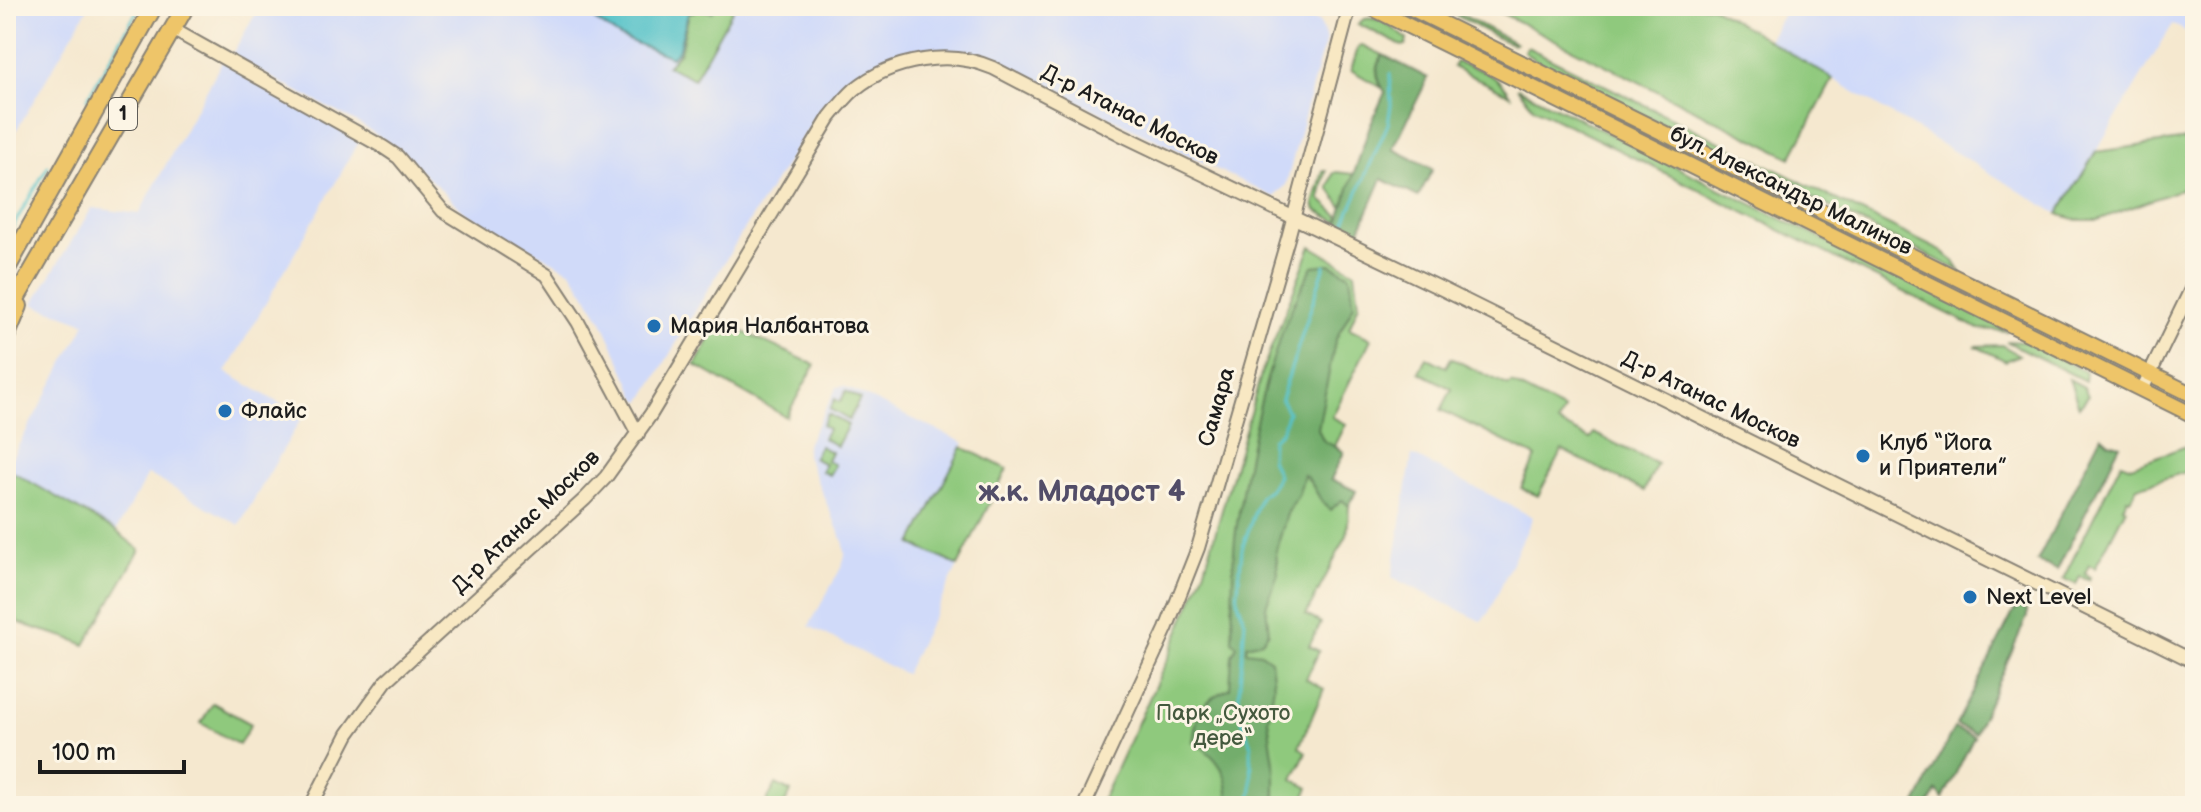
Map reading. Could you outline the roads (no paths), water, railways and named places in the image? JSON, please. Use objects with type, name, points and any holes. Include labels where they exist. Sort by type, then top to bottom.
[{"type":"highway","name":"1","points":[[6,270],[154,6]]},
{"type":"highway","name":"1","points":[[6,316],[186,6]]},
{"type":"highway","points":[[6,337],[39,259]]},
{"type":"main road","name":"бул. Александър Малинов","points":[[1368,6],[2195,416]]},
{"type":"main road","name":"бул. Александър Малинов","points":[[1407,6],[2195,396]]},
{"type":"street","name":"Самара","points":[[1084,806],[1166,629],[1198,548],[1350,6]]},
{"type":"street","points":[[172,29],[383,147],[398,157],[443,211],[547,275],[578,322],[638,434]]},
{"type":"street","name":"Д-р Атанас Москов","points":[[311,806],[348,734],[386,681],[570,514],[606,477],[638,434],[821,129],[855,89],[871,79],[923,60],[978,62],[2195,662]]},
{"type":"street","points":[[2142,390],[2195,281]]},
{"type":"water","points":[[604,6],[716,6],[713,11],[699,8],[688,14],[678,51],[671,57],[620,37],[596,21]]},
{"type":"waterway","points":[[87,99],[140,6]]},
{"type":"waterway","points":[[1343,226],[1388,124],[1390,74]]},
{"type":"waterway","points":[[6,238],[48,166]]},
{"type":"waterway","points":[[1248,806],[1252,789],[1251,746],[1238,707],[1245,621],[1237,599],[1242,549],[1260,496],[1270,489],[1278,476],[1271,459],[1272,439],[1281,432],[1288,412],[1281,399],[1325,265]]},
{"type":"place","name":"Мария Налбантова","points":[[654,326]]},
{"type":"place","name":"Флайс","points":[[225,411]]},
{"type":"place","name":"Клуб “Йога и Приятели”","points":[[1863,456]]},
{"type":"place","name":"Next Level","points":[[1970,597]]},
{"type":"district","name":"ж.к. Младост 4","points":[[1082,492]]},
{"type":"park label","name":"Парк „Сухото дере“","points":[[1223,726]]}]
